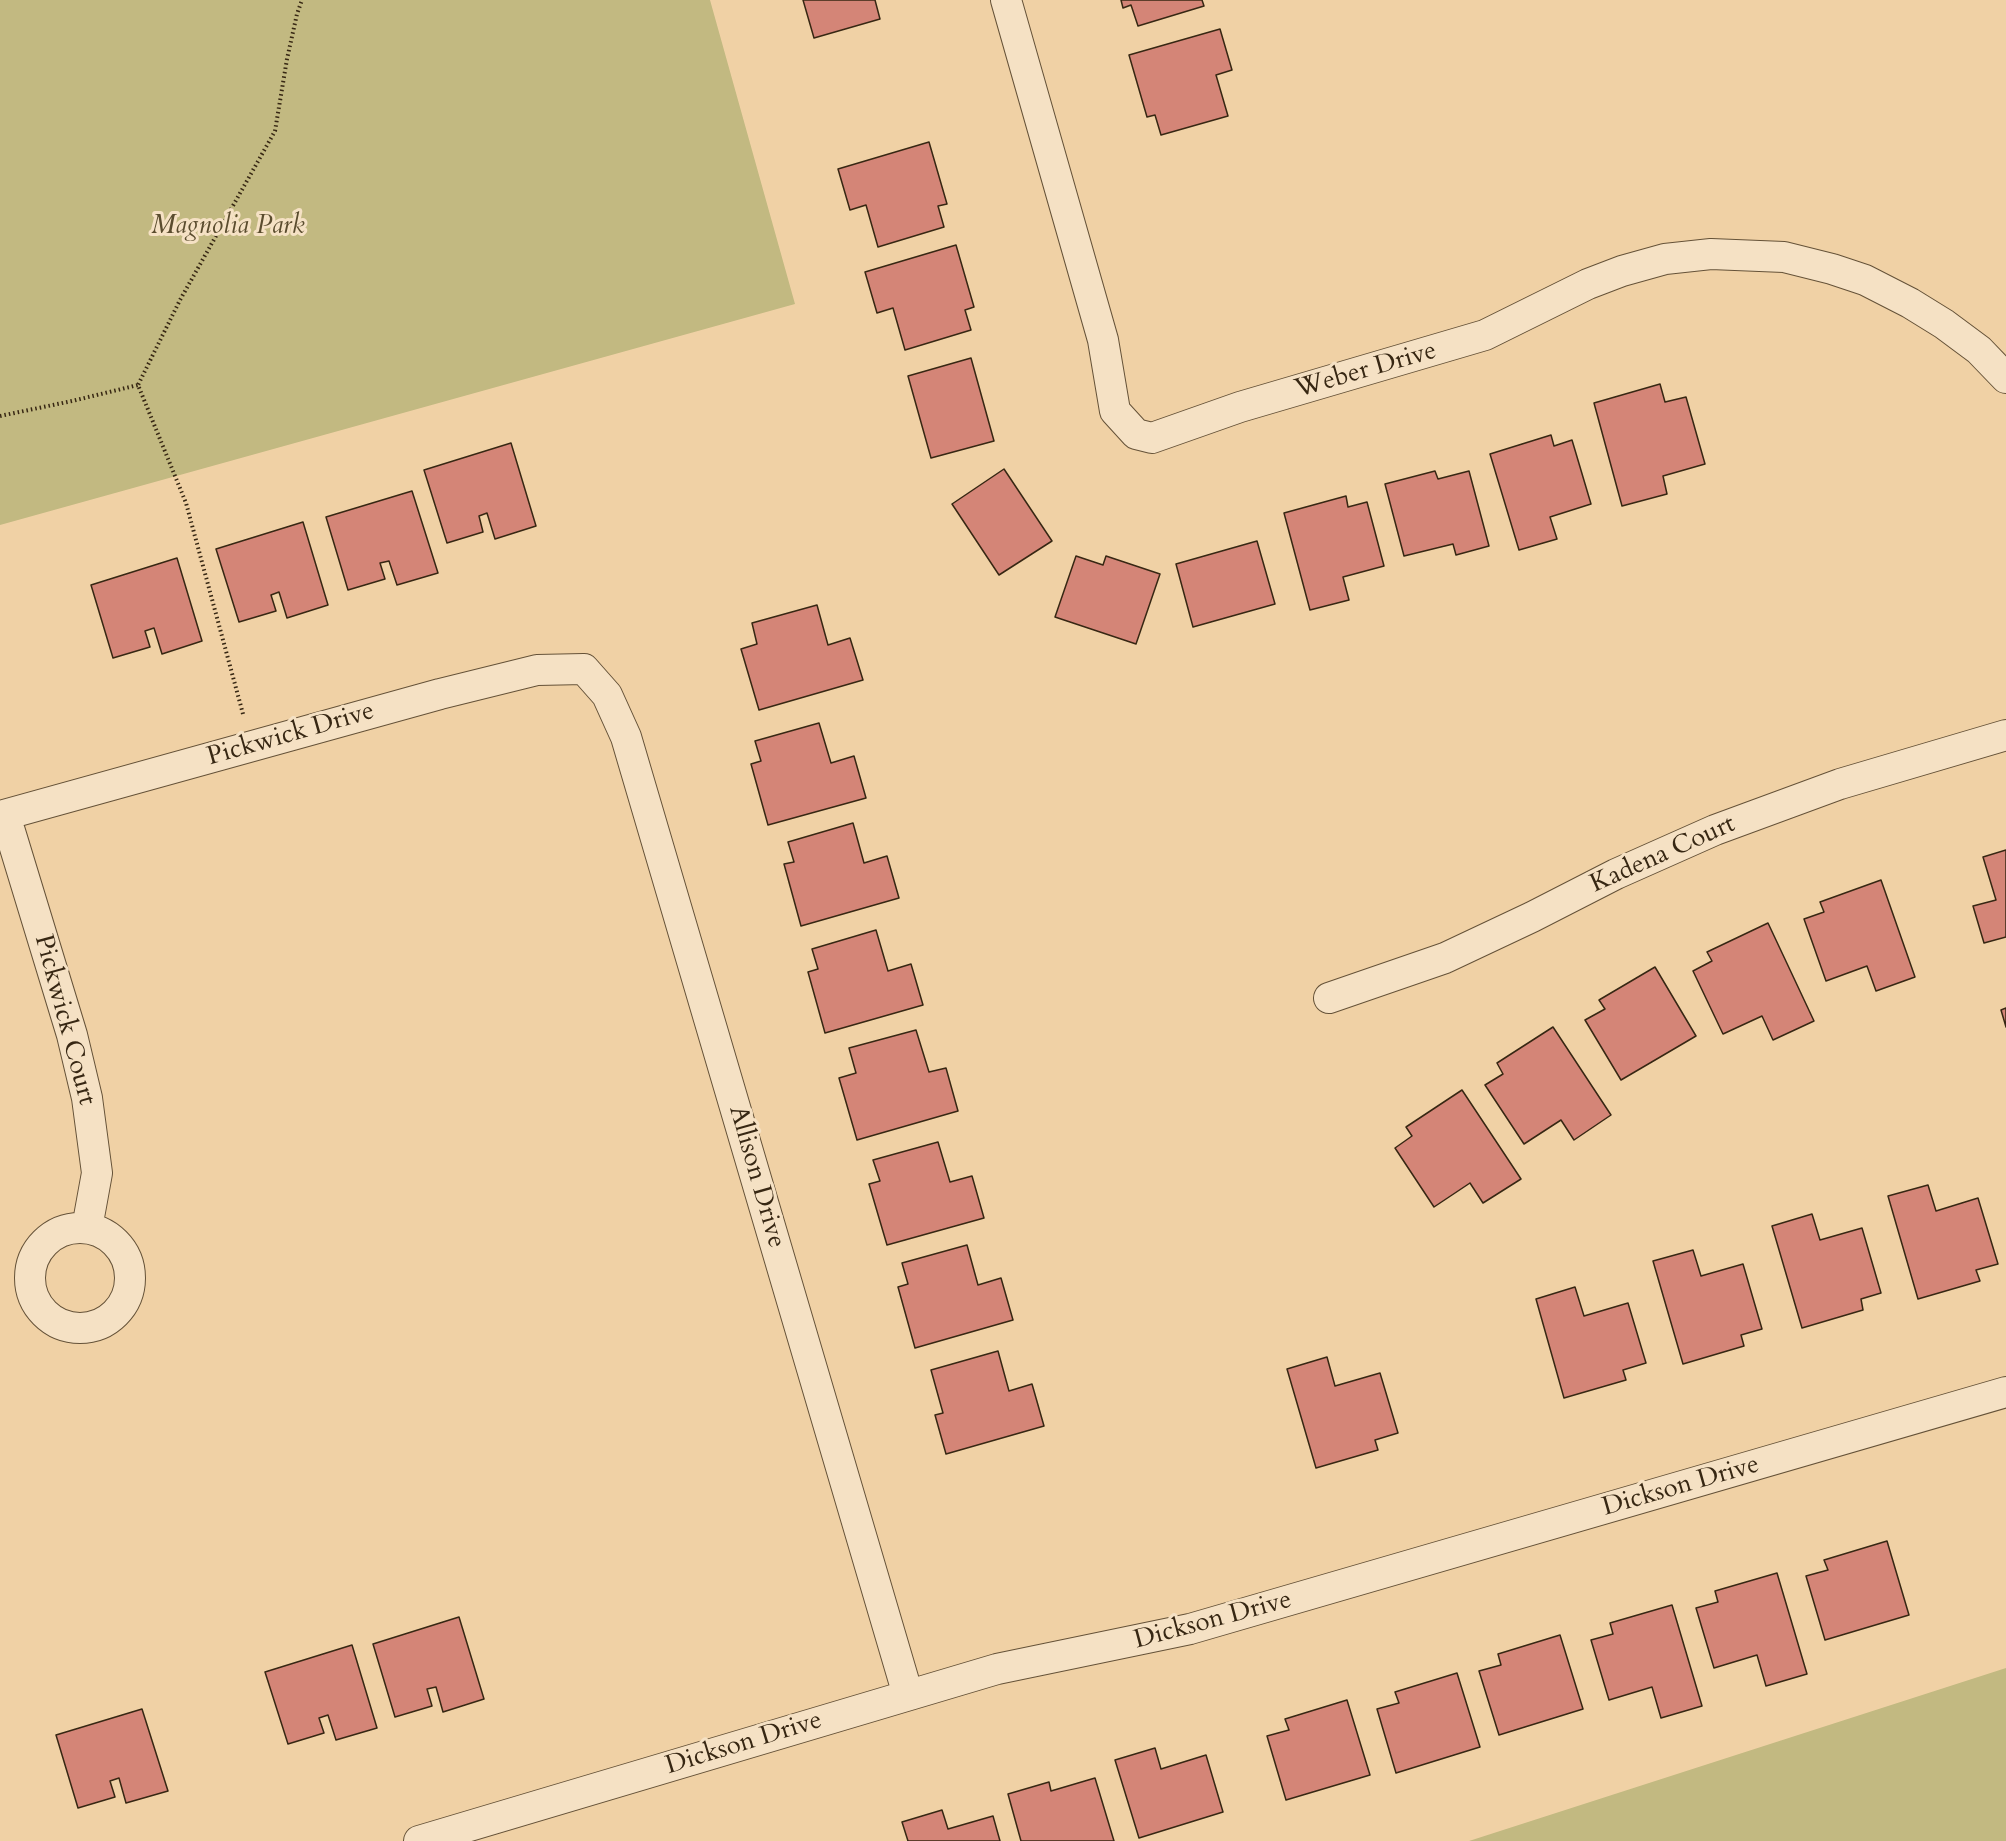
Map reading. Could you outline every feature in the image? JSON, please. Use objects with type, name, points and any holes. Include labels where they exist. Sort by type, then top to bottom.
[{"type":"street","name":"Weber Drive","points":[[1006,0],[1103,340],[1115,411],[1136,434],[1152,438],[1240,407],[1463,343],[1518,320],[1588,284],[1622,271],[1665,259],[1712,254],[1784,257],[1833,269],[1865,280],[1910,303],[1944,324],[1979,350],[2006,378]]},
{"type":"street","name":"Pickwick Drive","points":[[3,815],[440,694],[537,670],[584,669]]},
{"type":"street","name":"Allison Drive","points":[[584,669],[607,695],[626,737],[908,1695]]},
{"type":"street","name":"Kadena Court","points":[[1329,998],[1445,958],[1616,874],[1715,830],[1840,784],[2006,735]]},
{"type":"street","name":"Pickwick Court","points":[[3,815],[72,1035],[87,1098],[97,1173],[87,1228]]},
{"type":"street","name":"Dickson Drive","points":[[419,1841],[997,1669],[1190,1629],[2006,1392]]},
{"type":"path","points":[[252,746],[186,503],[138,385],[180,300],[275,131],[287,59],[302,0]]},
{"type":"path","points":[[0,416],[138,385]]},
{"type":"green space","name":"Magnolia Park","points":[[0,0],[710,0],[795,304],[0,525]]},
{"type":"green space","points":[[2006,1668],[2006,1841],[1469,1841]]},
{"type":"building","points":[[803,0],[875,0],[880,19],[814,38]]},
{"type":"building","points":[[1121,0],[1202,0],[1204,6],[1138,26],[1131,5],[1123,8]]},
{"type":"building","points":[[1220,29],[1232,70],[1216,75],[1228,116],[1161,135],[1155,115],[1147,117],[1129,55]]},
{"type":"building","points":[[929,142],[947,204],[938,206],[944,227],[878,247],[866,205],[850,210],[838,169]]},
{"type":"building","points":[[956,245],[974,307],[965,310],[971,330],[905,350],[893,308],[877,313],[865,272]]},
{"type":"building","points":[[971,358],[994,441],[931,458],[908,376]]},
{"type":"building","points":[[1660,384],[1665,402],[1686,397],[1705,464],[1663,476],[1667,494],[1622,506],[1594,403]]},
{"type":"building","points":[[1551,435],[1554,446],[1572,440],[1591,504],[1550,517],[1557,539],[1519,550],[1490,454]]},
{"type":"building","points":[[511,443],[536,526],[495,539],[487,513],[479,516],[483,532],[447,543],[424,470]]},
{"type":"building","points":[[1004,469],[1052,541],[999,575],[952,504]]},
{"type":"building","points":[[1435,471],[1438,479],[1469,471],[1489,546],[1456,555],[1453,544],[1404,556],[1385,484]]},
{"type":"building","points":[[412,491],[438,573],[397,585],[389,561],[380,563],[385,579],[348,590],[326,517]]},
{"type":"building","points":[[1346,496],[1348,507],[1367,502],[1384,566],[1343,577],[1349,600],[1310,610],[1284,513]]},
{"type":"building","points":[[303,522],[328,605],[287,618],[279,592],[271,595],[276,611],[239,622],[216,549]]},
{"type":"building","points":[[1257,541],[1275,604],[1193,627],[1176,564]]},
{"type":"building","points":[[1076,556],[1103,565],[1106,556],[1160,574],[1136,644],[1055,617]]},
{"type":"building","points":[[177,558],[202,641],[162,654],[154,628],[145,631],[150,647],[113,658],[91,585]]},
{"type":"building","points":[[817,605],[828,645],[850,638],[863,680],[759,710],[741,649],[757,644],[752,623]]},
{"type":"building","points":[[819,723],[831,763],[854,756],[866,798],[768,825],[751,764],[761,761],[755,741]]},
{"type":"building","points":[[853,823],[864,863],[887,856],[899,898],[801,926],[784,864],[794,862],[788,842]]},
{"type":"building","points":[[2006,850],[2006,937],[1984,943],[1973,906],[1996,900],[1983,857]]},
{"type":"building","points":[[1881,880],[1915,977],[1876,991],[1867,966],[1826,981],[1804,919],[1824,912],[1820,902]]},
{"type":"building","points":[[1768,923],[1814,1021],[1773,1040],[1762,1016],[1723,1034],[1693,971],[1712,961],[1707,952]]},
{"type":"building","points":[[876,930],[888,971],[911,964],[923,1005],[825,1033],[808,972],[818,969],[812,949]]},
{"type":"building","points":[[1655,967],[1696,1036],[1621,1080],[1585,1020],[1605,1009],[1599,1000]]},
{"type":"building","points":[[2006,1008],[2006,1027],[2001,1010]]},
{"type":"building","points":[[1553,1027],[1611,1115],[1574,1140],[1561,1120],[1524,1144],[1485,1085],[1503,1074],[1497,1063]]},
{"type":"building","points":[[916,1030],[929,1072],[946,1068],[958,1111],[857,1140],[839,1078],[856,1073],[849,1048]]},
{"type":"building","points":[[1462,1090],[1521,1179],[1483,1203],[1470,1183],[1434,1207],[1395,1148],[1412,1136],[1406,1127]]},
{"type":"building","points":[[938,1142],[950,1182],[972,1176],[984,1218],[887,1245],[869,1184],[880,1181],[873,1160]]},
{"type":"building","points":[[1928,1185],[1936,1211],[1978,1198],[1998,1264],[1976,1270],[1980,1281],[1918,1299],[1888,1196]]},
{"type":"building","points":[[1812,1214],[1820,1240],[1862,1228],[1881,1293],[1861,1299],[1863,1310],[1802,1328],[1772,1226]]},
{"type":"building","points":[[967,1245],[978,1285],[1001,1278],[1013,1320],[915,1348],[898,1287],[908,1284],[902,1263]]},
{"type":"building","points":[[1693,1250],[1701,1276],[1743,1264],[1762,1329],[1741,1335],[1744,1346],[1683,1364],[1653,1261]]},
{"type":"building","points":[[1575,1287],[1584,1316],[1628,1303],[1646,1363],[1623,1370],[1626,1380],[1564,1398],[1536,1299]]},
{"type":"building","points":[[998,1351],[1009,1391],[1032,1384],[1044,1426],[946,1454],[935,1415],[943,1413],[931,1370]]},
{"type":"building","points":[[1327,1357],[1335,1386],[1380,1373],[1398,1433],[1375,1440],[1378,1450],[1316,1468],[1287,1369]]},
{"type":"building","points":[[1887,1541],[1909,1615],[1825,1640],[1806,1576],[1828,1570],[1824,1560]]},
{"type":"building","points":[[1777,1573],[1807,1674],[1766,1686],[1757,1655],[1714,1668],[1696,1608],[1718,1602],[1715,1591]]},
{"type":"building","points":[[1672,1605],[1702,1706],[1661,1718],[1652,1687],[1609,1700],[1591,1640],[1613,1634],[1610,1623]]},
{"type":"building","points":[[459,1617],[484,1699],[443,1712],[436,1687],[427,1689],[432,1706],[395,1717],[373,1644]]},
{"type":"building","points":[[1560,1635],[1583,1709],[1499,1735],[1479,1671],[1501,1665],[1498,1654]]},
{"type":"building","points":[[352,1645],[377,1728],[336,1740],[328,1715],[319,1718],[324,1733],[288,1744],[265,1672]]},
{"type":"building","points":[[1457,1673],[1480,1747],[1396,1773],[1377,1709],[1399,1703],[1395,1692]]},
{"type":"building","points":[[1347,1700],[1370,1775],[1286,1800],[1267,1736],[1289,1730],[1285,1719]]},
{"type":"building","points":[[142,1709],[168,1791],[126,1803],[119,1778],[110,1781],[115,1797],[78,1808],[56,1735]]},
{"type":"building","points":[[1155,1748],[1161,1769],[1206,1755],[1223,1812],[1139,1838],[1115,1760]]},
{"type":"building","points":[[1095,1778],[1114,1841],[1021,1841],[1008,1794],[1049,1782],[1051,1791]]},
{"type":"building","points":[[942,1810],[948,1829],[993,1816],[1000,1841],[908,1841],[902,1822]]}]
